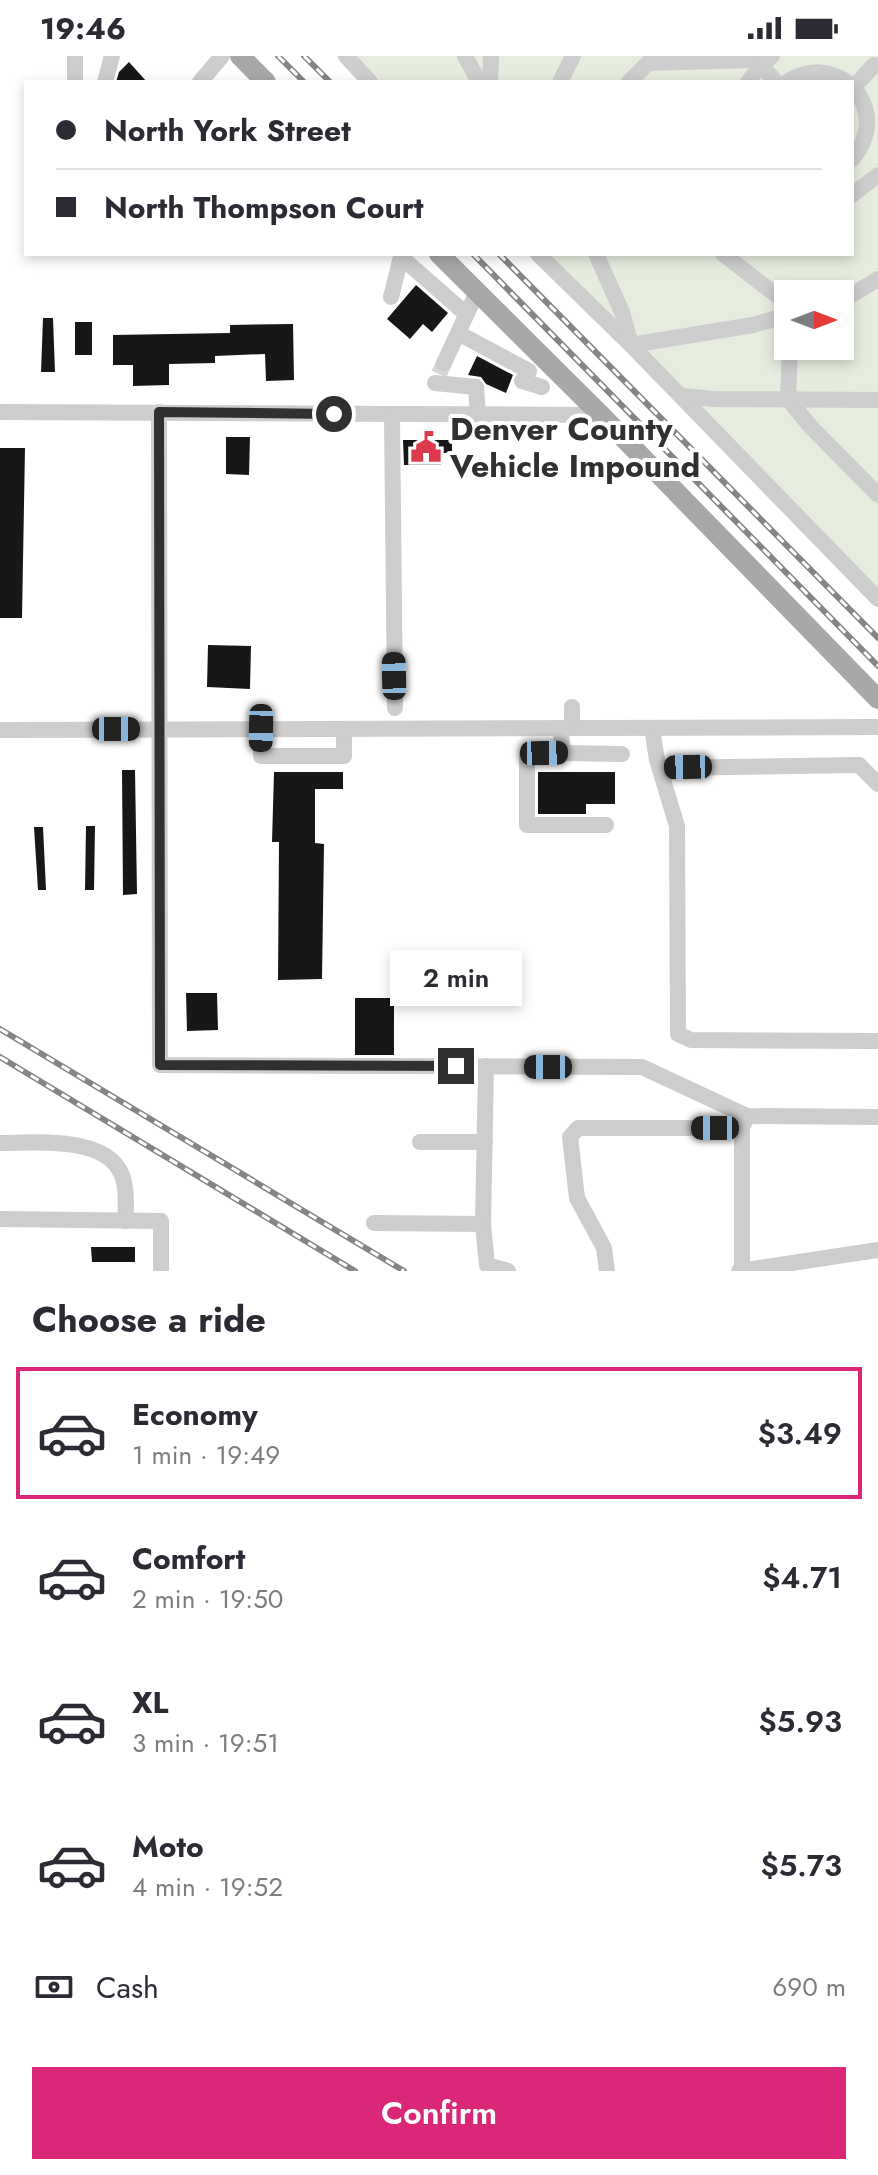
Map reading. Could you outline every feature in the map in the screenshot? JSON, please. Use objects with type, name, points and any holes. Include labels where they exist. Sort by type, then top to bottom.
[{"type":"main road","points":[[240,56],[264,80]]},
{"type":"main road","points":[[441,256],[878,699]]},
{"type":"street","points":[[75,56],[75,80]]},
{"type":"street","points":[[106,80],[112,56]]},
{"type":"street","points":[[202,80],[222,56]]},
{"type":"street","points":[[346,56],[368,80]]},
{"type":"street","points":[[465,56],[478,80]]},
{"type":"street","points":[[490,80],[491,56]]},
{"type":"street","points":[[561,80],[573,56]]},
{"type":"street","points":[[631,80],[652,59],[766,60]]},
{"type":"street","points":[[750,80],[766,60]]},
{"type":"street","points":[[766,60],[775,80]]},
{"type":"street","points":[[854,83],[873,64]]},
{"type":"street","points":[[790,80],[801,74],[817,72],[833,74],[842,80]]},
{"type":"street","points":[[854,91],[865,108],[867,124],[861,147],[854,157]]},
{"type":"street","points":[[854,161],[877,176],[854,193]]},
{"type":"street","points":[[540,256],[878,599]]},
{"type":"street","points":[[597,256],[622,312],[631,345]]},
{"type":"street","points":[[726,256],[774,293]]},
{"type":"street","points":[[391,297],[401,257],[466,314]]},
{"type":"street","points":[[854,294],[876,282]]},
{"type":"street","points":[[420,414],[477,292]]},
{"type":"street","points":[[631,345],[774,319]]},
{"type":"street","points":[[458,333],[529,371],[522,381],[542,387]]},
{"type":"street","points":[[789,360],[788,399],[810,426],[878,495]]},
{"type":"street","points":[[439,374],[476,387],[478,415]]},
{"type":"street","points":[[681,396],[878,400]]},
{"type":"street","points":[[0,412],[601,415]]},
{"type":"street","points":[[159,412],[160,1065],[642,1067],[744,1122]]},
{"type":"street","points":[[392,414],[395,708]]},
{"type":"street","points":[[864,585],[878,572]]},
{"type":"street","points":[[562,753],[572,707]]},
{"type":"street","points":[[0,730],[878,727]]},
{"type":"street","points":[[261,728],[261,756],[344,756],[344,729]]},
{"type":"street","points":[[652,728],[677,826],[678,1034],[691,1040],[878,1041]]},
{"type":"street","points":[[606,825],[527,825],[527,754],[622,754]]},
{"type":"street","points":[[660,768],[859,765],[878,784]]},
{"type":"street","points":[[486,1066],[483,1224],[487,1265],[508,1271]]},
{"type":"street","points":[[607,1271],[604,1248],[577,1198],[570,1137],[578,1128],[878,1117]]},
{"type":"street","points":[[744,1122],[740,1271],[878,1250]]},
{"type":"street","points":[[420,1142],[485,1142]]},
{"type":"street","points":[[0,1143],[72,1144],[102,1154],[121,1172],[126,1195],[125,1221]]},
{"type":"street","points":[[0,1219],[161,1221],[161,1271]]},
{"type":"street","points":[[374,1223],[483,1224]]},
{"type":"shaded area","points":[[337,56],[878,56],[878,607],[532,256],[854,256],[854,80],[360,80]]},
{"type":"building","points":[[129,62],[145,80],[117,80],[119,72]]},
{"type":"building","points":[[416,285],[448,313],[432,332],[423,324],[410,339],[387,319]]},
{"type":"building","points":[[43,318],[53,318],[55,372],[41,372]]},
{"type":"building","points":[[75,322],[92,322],[92,355],[75,355]]},
{"type":"building","points":[[293,324],[294,380],[266,381],[265,354],[215,356],[215,363],[169,364],[169,385],[133,386],[133,365],[113,365],[113,335],[230,333],[230,325]]},
{"type":"building","points":[[477,356],[513,375],[506,393],[486,384],[481,377],[468,375]]},
{"type":"building","points":[[226,437],[250,437],[249,475],[226,474]]},
{"type":"building","points":[[403,440],[452,440],[452,453],[442,453],[441,465],[404,465]]},
{"type":"building","points":[[0,448],[25,448],[22,618],[0,618]]},
{"type":"building","points":[[208,645],[251,646],[250,689],[207,687]]},
{"type":"building","points":[[122,770],[135,770],[137,894],[123,895]]},
{"type":"building","points":[[274,772],[343,772],[343,789],[315,789],[315,843],[324,844],[322,979],[278,980],[279,842],[272,842]]},
{"type":"building","points":[[538,772],[615,772],[615,804],[586,804],[586,814],[538,814]]},
{"type":"building","points":[[86,826],[95,826],[94,890],[85,890]]},
{"type":"building","points":[[34,827],[43,827],[46,890],[38,890]]},
{"type":"building","points":[[186,993],[217,993],[218,1030],[187,1031]]},
{"type":"building","points":[[355,998],[394,998],[394,1055],[355,1055]]},
{"type":"building","points":[[91,1247],[135,1247],[135,1262],[92,1262]]},
{"type":"tunnel","points":[[439,374],[444,363]]},
{"type":"railway","points":[[278,56],[302,80]]},
{"type":"railway","points":[[304,56],[328,80]]},
{"type":"railway","points":[[475,256],[878,666]]},
{"type":"railway","points":[[501,256],[878,638]]},
{"type":"railway","points":[[0,1029],[404,1271]]},
{"type":"railway","points":[[0,1057],[355,1271]]},
{"type":"place","name":"Denver County Vehicle Impound","points":[[426,447]]},
{"type":"route","points":[[334,414],[159,412],[160,1065],[456,1066]]}]
